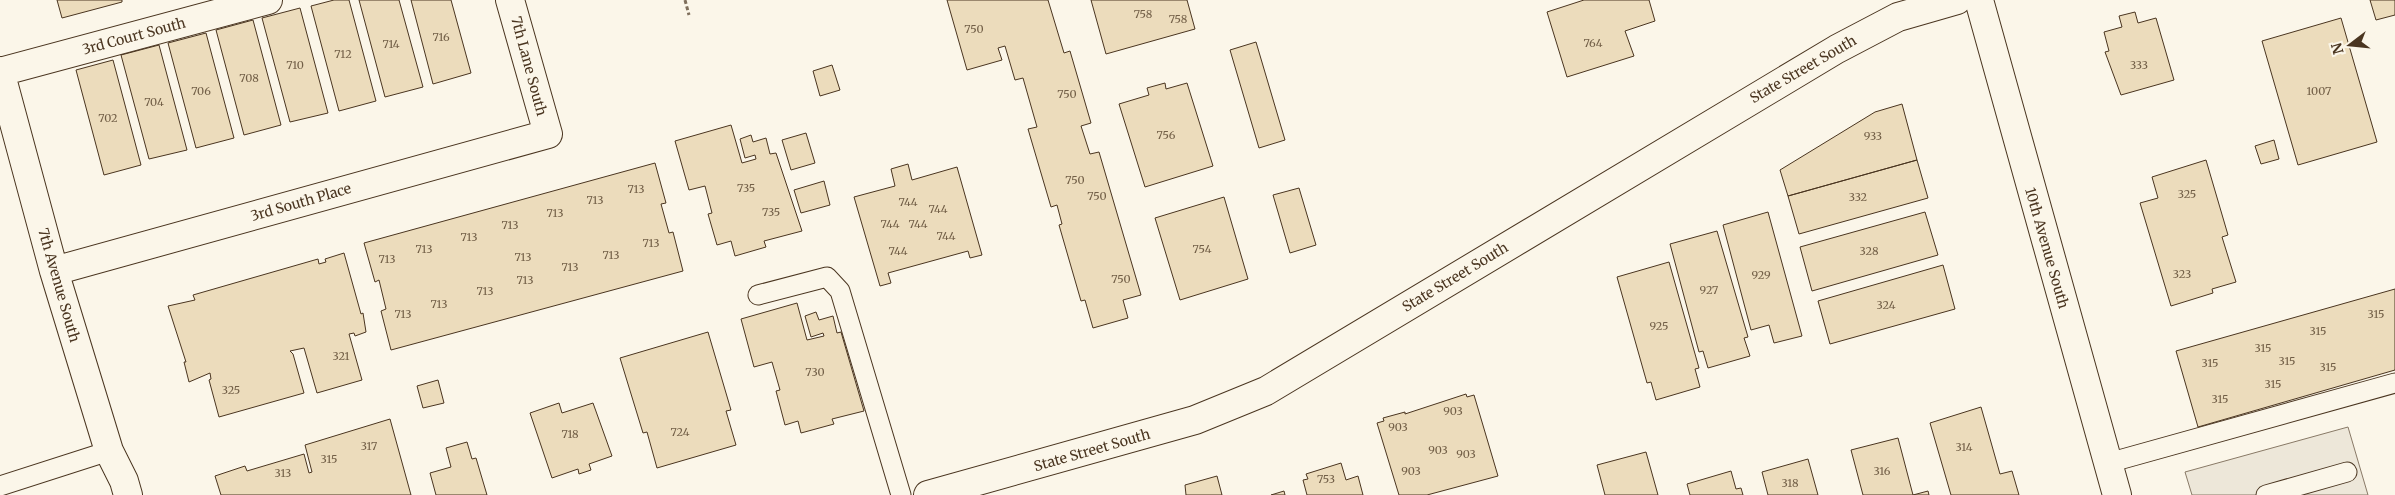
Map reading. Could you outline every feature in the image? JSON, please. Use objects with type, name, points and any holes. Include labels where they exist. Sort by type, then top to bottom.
[{"type":"street","name":"3rd Court South","points":[[0,72],[268,0]]},
{"type":"street","name":"7th Lane South","points":[[510,0],[548,134]]},
{"type":"street","name":"State Street South","points":[[928,495],[1195,420],[1266,391],[1829,53],[1898,17],[1956,0]]},
{"type":"street","name":"10th Avenue South","points":[[1979,0],[2117,495]]},
{"type":"street","name":"7th Avenue South","points":[[0,72],[54,271],[109,451],[124,481],[128,495]]},
{"type":"street","name":"3rd South Place","points":[[54,271],[548,134]]},
{"type":"lane","points":[[758,295],[827,277],[840,291],[901,495]]},
{"type":"lane","points":[[2108,463],[2395,383]]},
{"type":"lane","points":[[0,486],[109,451]]},
{"type":"lane","points":[[2266,495],[2347,472]]},
{"type":"path","points":[[685,0],[689,15]]},
{"type":"shaded area","points":[[2348,427],[2368,495],[2192,495],[2185,472]]},
{"type":"building","points":[[57,0],[122,0],[122,2],[62,18]]},
{"type":"building","points":[[334,0],[349,0],[376,101],[339,111],[311,6]]},
{"type":"building","points":[[359,0],[399,0],[423,87],[385,97]]},
{"type":"building","points":[[411,0],[451,0],[471,73],[433,84]]},
{"type":"building","points":[[947,0],[1048,0],[1064,53],[1070,51],[1091,123],[1081,126],[1090,154],[1099,152],[1141,295],[1123,300],[1128,318],[1093,328],[1085,300],[1081,301],[1059,225],[1062,224],[1057,205],[1051,207],[1028,129],[1037,127],[1023,78],[1015,80],[1005,46],[998,48],[1002,60],[967,70]]},
{"type":"building","points":[[1091,0],[1187,0],[1195,29],[1106,54]]},
{"type":"building","points":[[1584,0],[1649,0],[1655,21],[1625,31],[1634,56],[1567,77],[1547,12]]},
{"type":"building","points":[[2370,0],[2395,0],[2395,15],[2376,20]]},
{"type":"building","points":[[300,8],[328,113],[290,122],[262,18]]},
{"type":"building","points":[[2135,12],[2138,23],[2156,18],[2174,80],[2121,95],[2105,52],[2109,51],[2104,32],[2122,27],[2119,16]]},
{"type":"building","points":[[2341,18],[2377,142],[2298,165],[2262,41]]},
{"type":"building","points":[[253,20],[281,125],[244,135],[216,30]]},
{"type":"building","points":[[206,33],[234,138],[196,148],[168,43]]},
{"type":"building","points":[[1256,42],[1285,140],[1259,148],[1230,50]]},
{"type":"building","points":[[159,45],[187,150],[149,159],[121,55]]},
{"type":"building","points":[[113,60],[141,165],[104,175],[76,70]]},
{"type":"building","points":[[832,65],[840,90],[820,96],[813,71]]},
{"type":"building","points":[[1165,83],[1166,89],[1187,83],[1213,166],[1145,187],[1119,104],[1149,95],[1147,88]]},
{"type":"building","points":[[1902,104],[1917,160],[1788,196],[1780,170],[1875,112]]},
{"type":"building","points":[[731,125],[742,163],[756,159],[755,155],[745,158],[740,139],[751,135],[753,142],[766,138],[770,154],[776,153],[802,231],[764,241],[766,247],[735,256],[731,241],[717,245],[708,214],[712,213],[705,186],[689,190],[675,141]]},
{"type":"building","points":[[806,133],[815,163],[791,170],[782,140]]},
{"type":"building","points":[[2274,140],[2279,159],[2261,164],[2255,146]]},
{"type":"building","points":[[1917,160],[1928,198],[1799,234],[1788,196]]},
{"type":"building","points":[[2206,160],[2228,235],[2222,237],[2236,282],[2212,289],[2213,293],[2171,306],[2140,203],[2158,198],[2152,177]]},
{"type":"building","points":[[655,163],[666,203],[661,204],[669,233],[673,232],[683,271],[391,350],[381,311],[386,309],[379,280],[375,282],[364,243]]},
{"type":"building","points":[[908,164],[912,180],[957,167],[982,255],[970,258],[968,251],[888,273],[891,283],[880,286],[854,197],[895,186],[891,169]]},
{"type":"building","points":[[824,181],[830,205],[801,213],[794,190]]},
{"type":"building","points":[[1299,188],[1316,245],[1290,253],[1273,195]]},
{"type":"building","points":[[1224,197],[1248,279],[1180,300],[1155,218]]},
{"type":"building","points":[[1768,212],[1802,336],[1774,343],[1769,325],[1751,330],[1723,225]]},
{"type":"building","points":[[1925,212],[1938,255],[1812,291],[1800,247]]},
{"type":"building","points":[[1717,231],[1748,337],[1744,338],[1750,356],[1708,368],[1703,351],[1699,352],[1670,244]]},
{"type":"building","points":[[344,253],[361,314],[363,313],[366,332],[355,336],[354,333],[349,334],[362,380],[317,393],[304,348],[290,351],[293,354],[304,393],[219,417],[209,380],[211,379],[210,373],[189,382],[184,362],[186,362],[168,306],[195,300],[193,295],[318,259],[319,264],[326,262],[325,259]]},
{"type":"building","points":[[1669,262],[1699,368],[1695,369],[1700,387],[1656,400],[1651,382],[1647,383],[1617,277]]},
{"type":"building","points":[[1943,265],[1955,309],[1830,344],[1818,301]]},
{"type":"building","points":[[2395,289],[2395,370],[2198,427],[2176,351]]},
{"type":"building","points":[[797,303],[807,340],[824,336],[823,333],[811,337],[805,316],[816,312],[819,320],[833,316],[837,333],[841,332],[864,411],[832,419],[834,424],[801,433],[798,421],[785,425],[776,391],[780,390],[772,362],[754,367],[741,319]]},
{"type":"building","points":[[708,332],[731,410],[726,411],[736,445],[657,468],[647,432],[643,433],[620,358]]},
{"type":"building","points":[[438,380],[444,403],[423,408],[417,386]]},
{"type":"building","points":[[1466,394],[1467,397],[1474,395],[1498,476],[1427,495],[1399,495],[1377,423],[1384,421],[1383,418],[1405,412],[1405,414]]},
{"type":"building","points":[[559,403],[562,413],[593,403],[612,456],[589,464],[591,470],[579,474],[578,469],[552,478],[530,413]]},
{"type":"building","points":[[1981,407],[2000,474],[2012,471],[2019,495],[1951,495],[1930,423]]},
{"type":"building","points":[[390,419],[411,495],[221,495],[215,476],[245,466],[247,471],[304,454],[309,473],[312,472],[305,445]]},
{"type":"building","points":[[1898,438],[1913,495],[1863,495],[1851,450]]},
{"type":"building","points":[[467,442],[472,459],[476,458],[487,495],[436,495],[430,473],[451,467],[446,448]]},
{"type":"building","points":[[1646,452],[1658,495],[1605,495],[1597,465]]},
{"type":"building","points":[[1808,459],[1818,495],[1768,495],[1762,472]]},
{"type":"building","points":[[1341,463],[1346,480],[1358,476],[1363,495],[1307,495],[1303,480],[1308,479],[1306,474]]},
{"type":"building","points":[[1731,471],[1736,489],[1741,488],[1743,495],[1690,495],[1687,484]]},
{"type":"building","points":[[1217,476],[1222,495],[1186,495],[1185,485]]},
{"type":"building","points":[[1284,491],[1285,495],[1271,495]]},
{"type":"building","points":[[1928,491],[1929,495],[1913,495]]}]
